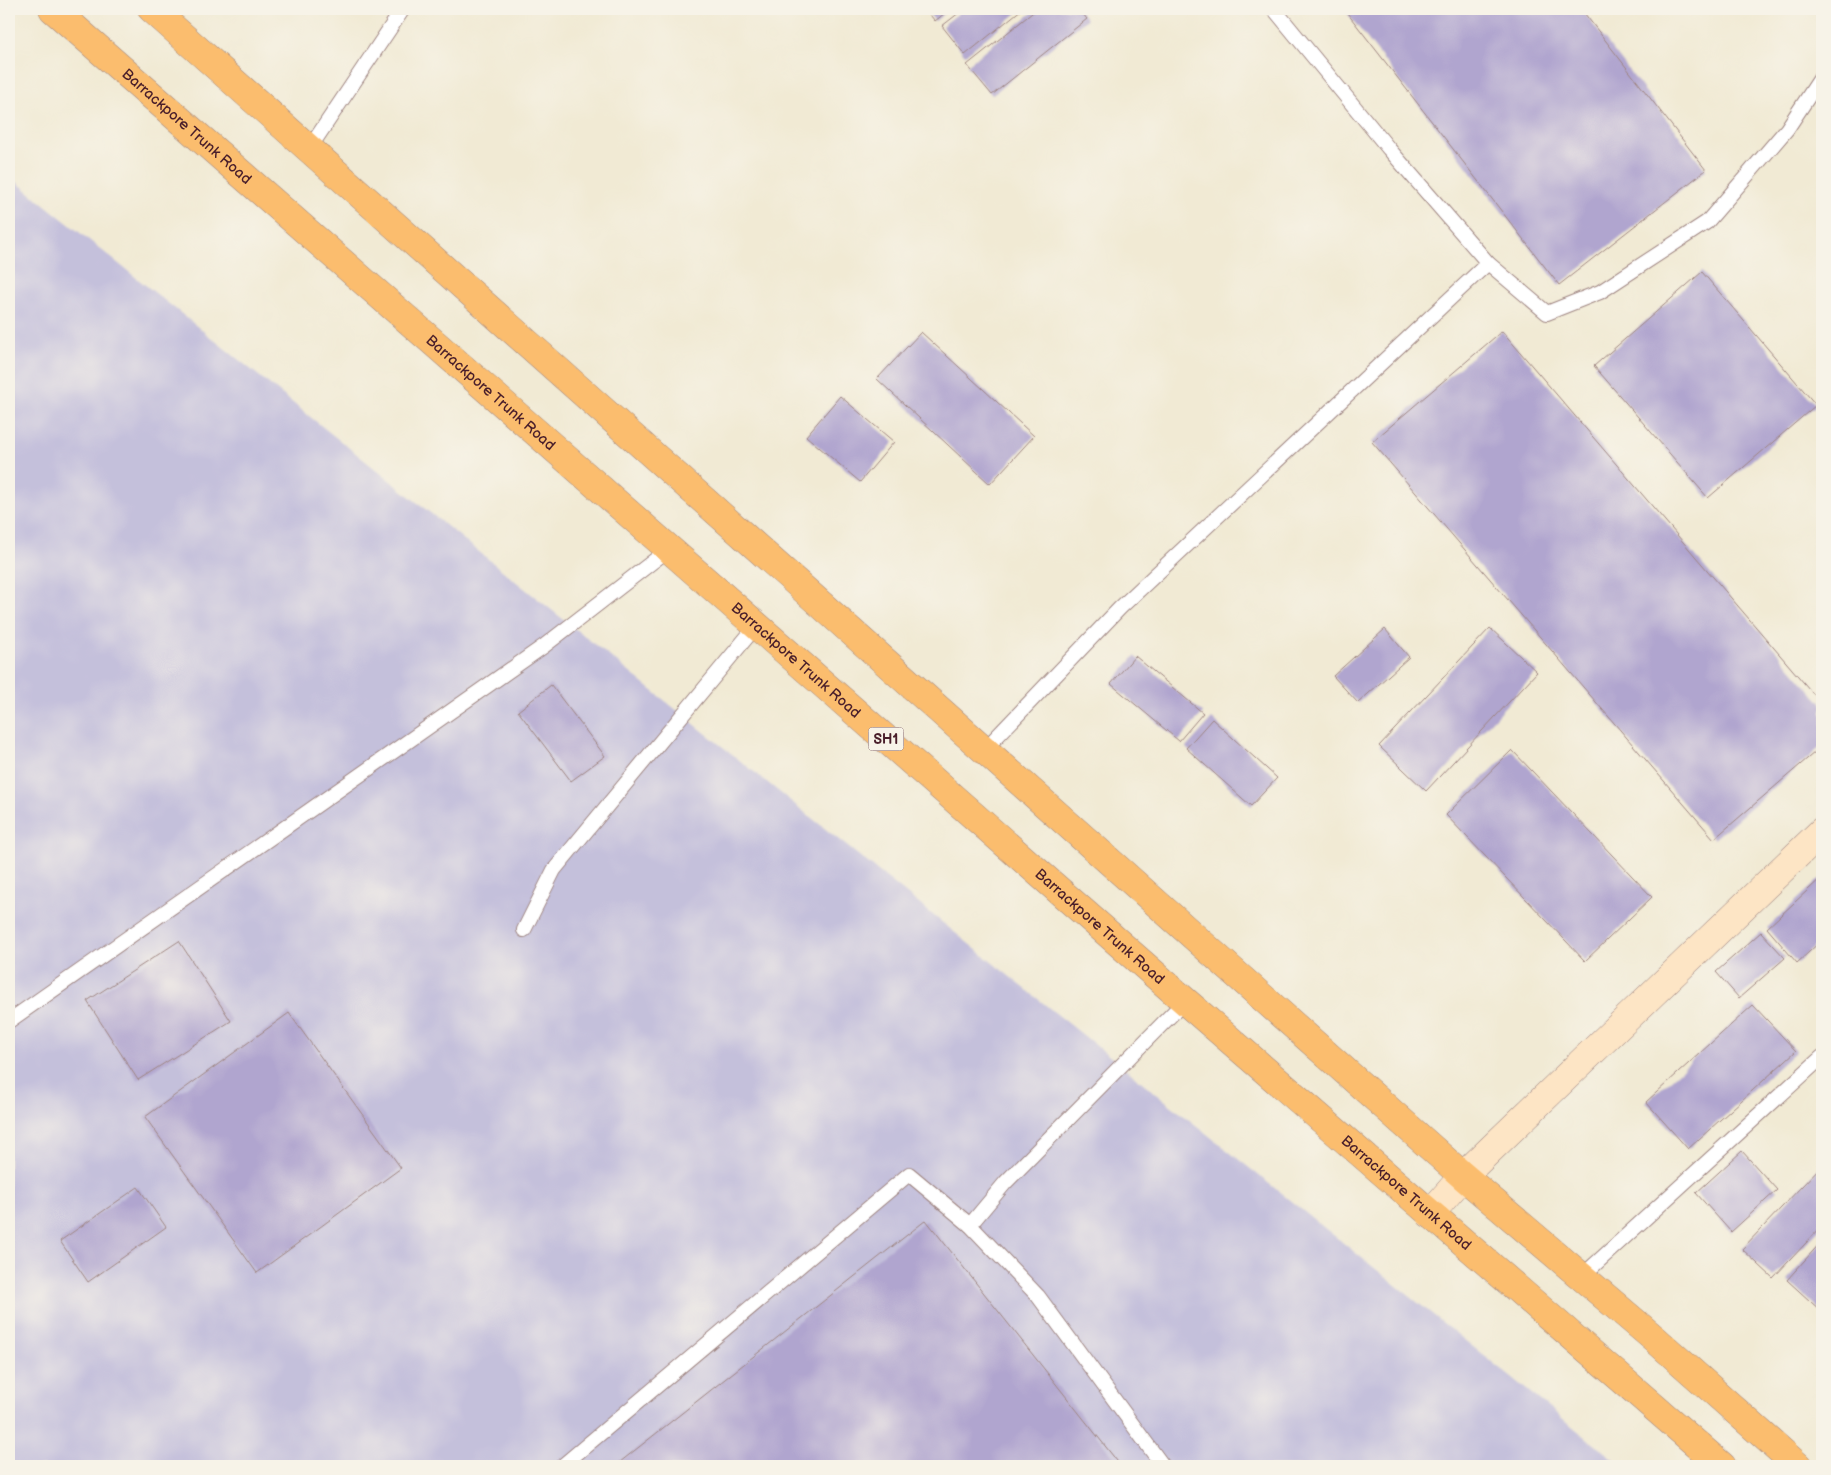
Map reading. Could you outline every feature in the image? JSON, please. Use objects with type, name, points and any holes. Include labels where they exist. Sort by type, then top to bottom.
[{"type":"main road","name":"Barrackpore Trunk Road","points":[[53,9],[1185,1001],[1722,1466]]},
{"type":"main road","points":[[152,9],[1463,1176],[1580,1278],[1656,1340],[1798,1466]]},
{"type":"street","points":[[1430,1214],[1463,1176],[1822,831]]},
{"type":"lane","points":[[309,149],[403,9]]},
{"type":"lane","points":[[1274,9],[1389,149],[1488,263],[1547,313],[1600,292],[1707,222],[1787,129],[1822,76]]},
{"type":"lane","points":[[984,749],[1120,608],[1488,263]]},
{"type":"lane","points":[[9,1021],[544,646],[669,548]]},
{"type":"lane","points":[[524,930],[554,870],[756,625]]},
{"type":"lane","points":[[970,1225],[1005,1183],[1185,1001]]},
{"type":"lane","points":[[1580,1278],[1822,1057]]},
{"type":"lane","points":[[562,1466],[909,1174],[970,1225],[1038,1296],[1163,1466]]},
{"type":"shaded area","points":[[9,176],[1622,1466],[9,1466]]},
{"type":"building","points":[[925,9],[950,9],[935,21]]},
{"type":"building","points":[[964,9],[1022,9],[965,55],[942,26]]},
{"type":"building","points":[[1037,9],[1079,9],[1087,19],[992,95],[967,65]]},
{"type":"building","points":[[1344,9],[1581,9],[1706,170],[1559,285]]},
{"type":"building","points":[[1702,272],[1816,405],[1708,498],[1594,366]]},
{"type":"building","points":[[1502,331],[1822,704],[1822,746],[1714,839],[1372,442]]},
{"type":"building","points":[[921,332],[1034,436],[990,484],[877,379]]},
{"type":"building","points":[[840,396],[894,442],[860,482],[806,436]]},
{"type":"building","points":[[1490,628],[1537,672],[1426,791],[1379,746]]},
{"type":"building","points":[[1385,629],[1409,657],[1358,703],[1333,676]]},
{"type":"building","points":[[1135,656],[1203,713],[1179,741],[1111,684]]},
{"type":"building","points":[[551,685],[605,756],[571,781],[518,711]]},
{"type":"building","points":[[1212,719],[1277,778],[1251,806],[1186,748]]},
{"type":"building","points":[[1512,750],[1652,897],[1585,961],[1446,815]]},
{"type":"building","points":[[1822,877],[1822,940],[1797,963],[1767,928]]},
{"type":"building","points":[[1761,932],[1785,958],[1739,998],[1716,972]]},
{"type":"building","points":[[179,941],[231,1021],[138,1080],[87,1001]]},
{"type":"building","points":[[1753,1005],[1796,1051],[1688,1149],[1646,1102]]},
{"type":"building","points":[[289,1013],[401,1168],[257,1273],[145,1117]]},
{"type":"building","points":[[1742,1151],[1777,1190],[1731,1232],[1696,1193]]},
{"type":"building","points":[[1822,1165],[1822,1226],[1773,1278],[1742,1249]]},
{"type":"building","points":[[138,1187],[166,1227],[88,1282],[60,1241]]},
{"type":"building","points":[[926,1220],[1121,1466],[615,1466]]},
{"type":"building","points":[[1822,1241],[1822,1312],[1787,1280]]}]
